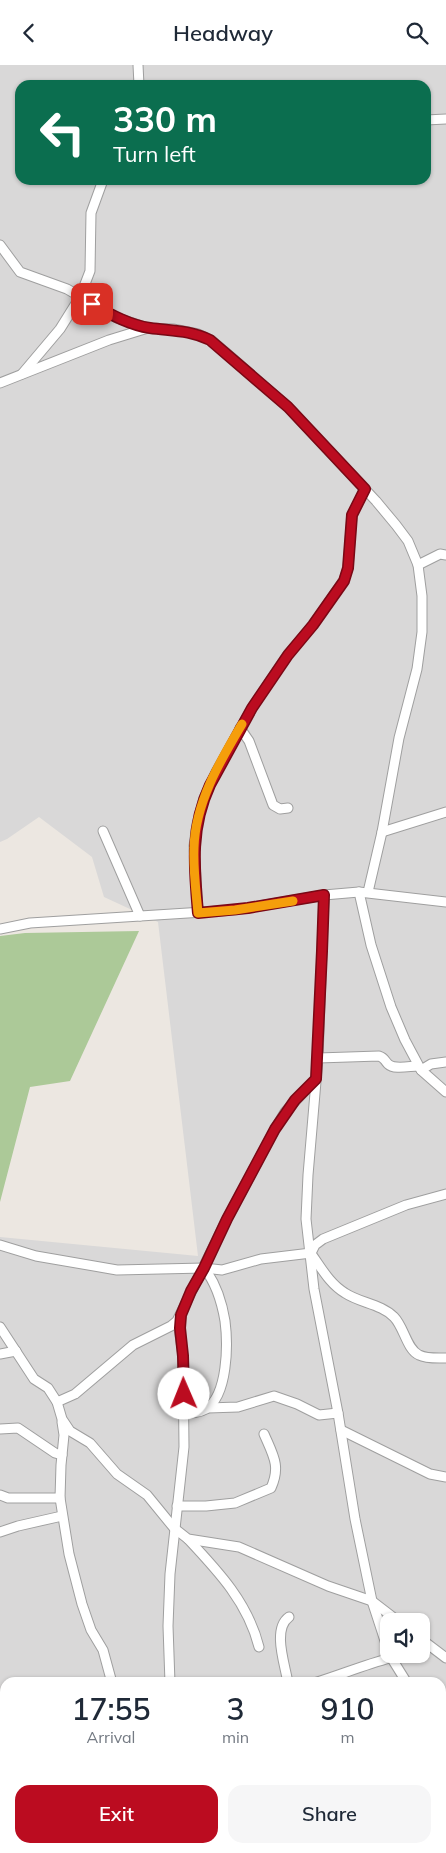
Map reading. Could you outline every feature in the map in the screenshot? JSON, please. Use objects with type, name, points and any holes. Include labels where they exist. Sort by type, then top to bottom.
[{"type":"street","points":[[138,65],[139,80]]},
{"type":"street","points":[[431,120],[446,119]]},
{"type":"street","points":[[21,375],[60,329],[80,297],[90,271],[91,213],[101,185]]},
{"type":"street","points":[[0,245],[20,272],[67,289],[116,318],[148,328],[198,334],[210,340],[288,407],[365,489],[408,541],[418,565],[422,596],[422,632],[417,669],[399,738],[382,832],[364,892],[372,945],[391,1007],[419,1068],[446,1092]]},
{"type":"street","points":[[0,383],[109,340],[148,328]]},
{"type":"street","points":[[198,913],[194,846],[197,824],[204,798],[240,728],[288,655],[313,625],[344,581],[348,568],[352,515],[365,489]]},
{"type":"street","points":[[418,565],[440,554],[446,555]]},
{"type":"street","points":[[240,728],[249,741],[273,805],[280,809],[288,808]]},
{"type":"street","points":[[382,832],[446,812]]},
{"type":"street","points":[[103,831],[140,916]]},
{"type":"street","points":[[0,929],[30,923],[198,913],[251,907],[324,895],[364,892],[446,902]]},
{"type":"street","points":[[324,895],[318,1058],[306,1219],[314,1289],[338,1413],[347,1475],[372,1601],[380,1626]]},
{"type":"street","points":[[318,1058],[379,1056],[384,1057],[392,1067],[419,1068],[446,1062]]},
{"type":"street","points":[[170,1677],[168,1626],[170,1573],[184,1447],[181,1315],[227,1219],[275,1129],[290,1106],[316,1079]]},
{"type":"street","points":[[0,1245],[36,1256],[117,1269],[204,1268],[222,1270],[262,1259],[310,1253],[323,1239],[406,1205],[446,1194]]},
{"type":"street","points":[[310,1253],[331,1282],[346,1294],[380,1308],[394,1317],[405,1334],[411,1350],[424,1357],[446,1358]]},
{"type":"street","points":[[204,1268],[212,1277],[219,1297],[225,1321],[226,1336],[225,1375],[219,1392],[208,1408]]},
{"type":"street","points":[[57,1402],[75,1393],[133,1345],[171,1326],[181,1315]]},
{"type":"street","points":[[0,1327],[23,1365],[34,1379],[48,1389],[57,1402],[64,1435],[60,1498],[62,1516],[75,1582],[89,1625],[103,1650],[110,1677]]},
{"type":"street","points":[[0,1354],[16,1351]]},
{"type":"street","points":[[184,1413],[198,1413],[208,1408],[238,1407],[274,1396],[297,1404],[319,1415],[338,1413]]},
{"type":"street","points":[[62,1419],[70,1431],[90,1443],[117,1473],[147,1495],[174,1528],[188,1539],[216,1569],[235,1593],[249,1616],[259,1647]]},
{"type":"street","points":[[0,1429],[18,1428],[54,1453],[62,1455]]},
{"type":"street","points":[[341,1430],[430,1474],[446,1477]]},
{"type":"street","points":[[177,1506],[206,1506],[234,1503],[271,1488],[277,1475],[275,1458],[264,1434]]},
{"type":"street","points":[[0,1495],[8,1498],[60,1498]]},
{"type":"street","points":[[0,1532],[62,1516]]},
{"type":"street","points":[[188,1539],[239,1547],[328,1587],[372,1601],[388,1613]]},
{"type":"street","points":[[287,1677],[280,1631],[285,1620],[289,1617]]},
{"type":"street","points":[[430,1646],[446,1658]]},
{"type":"street","points":[[333,1677],[380,1658]]},
{"type":"street","points":[[394,1663],[403,1677]]},
{"type":"shaded area","points":[[0,65],[446,65],[446,1677],[0,1677],[0,1237],[198,1256],[158,922],[104,897],[92,857],[39,817],[0,842]]},
{"type":"green space","points":[[139,931],[70,1081],[30,1087],[0,1202],[0,936],[25,933]]},
{"type":"slow traffic","points":[[242,724],[204,798],[197,824],[194,867],[198,913],[235,910],[293,901]]},
{"type":"route","points":[[92,304],[116,318],[148,328],[184,331],[198,334],[210,340],[288,407],[365,489],[352,515],[348,568],[344,581],[313,625],[288,655],[252,708],[216,772],[204,798],[197,824],[194,867],[198,913],[235,910],[324,895],[316,1079],[295,1100],[275,1129],[191,1291],[181,1315],[180,1328],[184,1394]]}]
